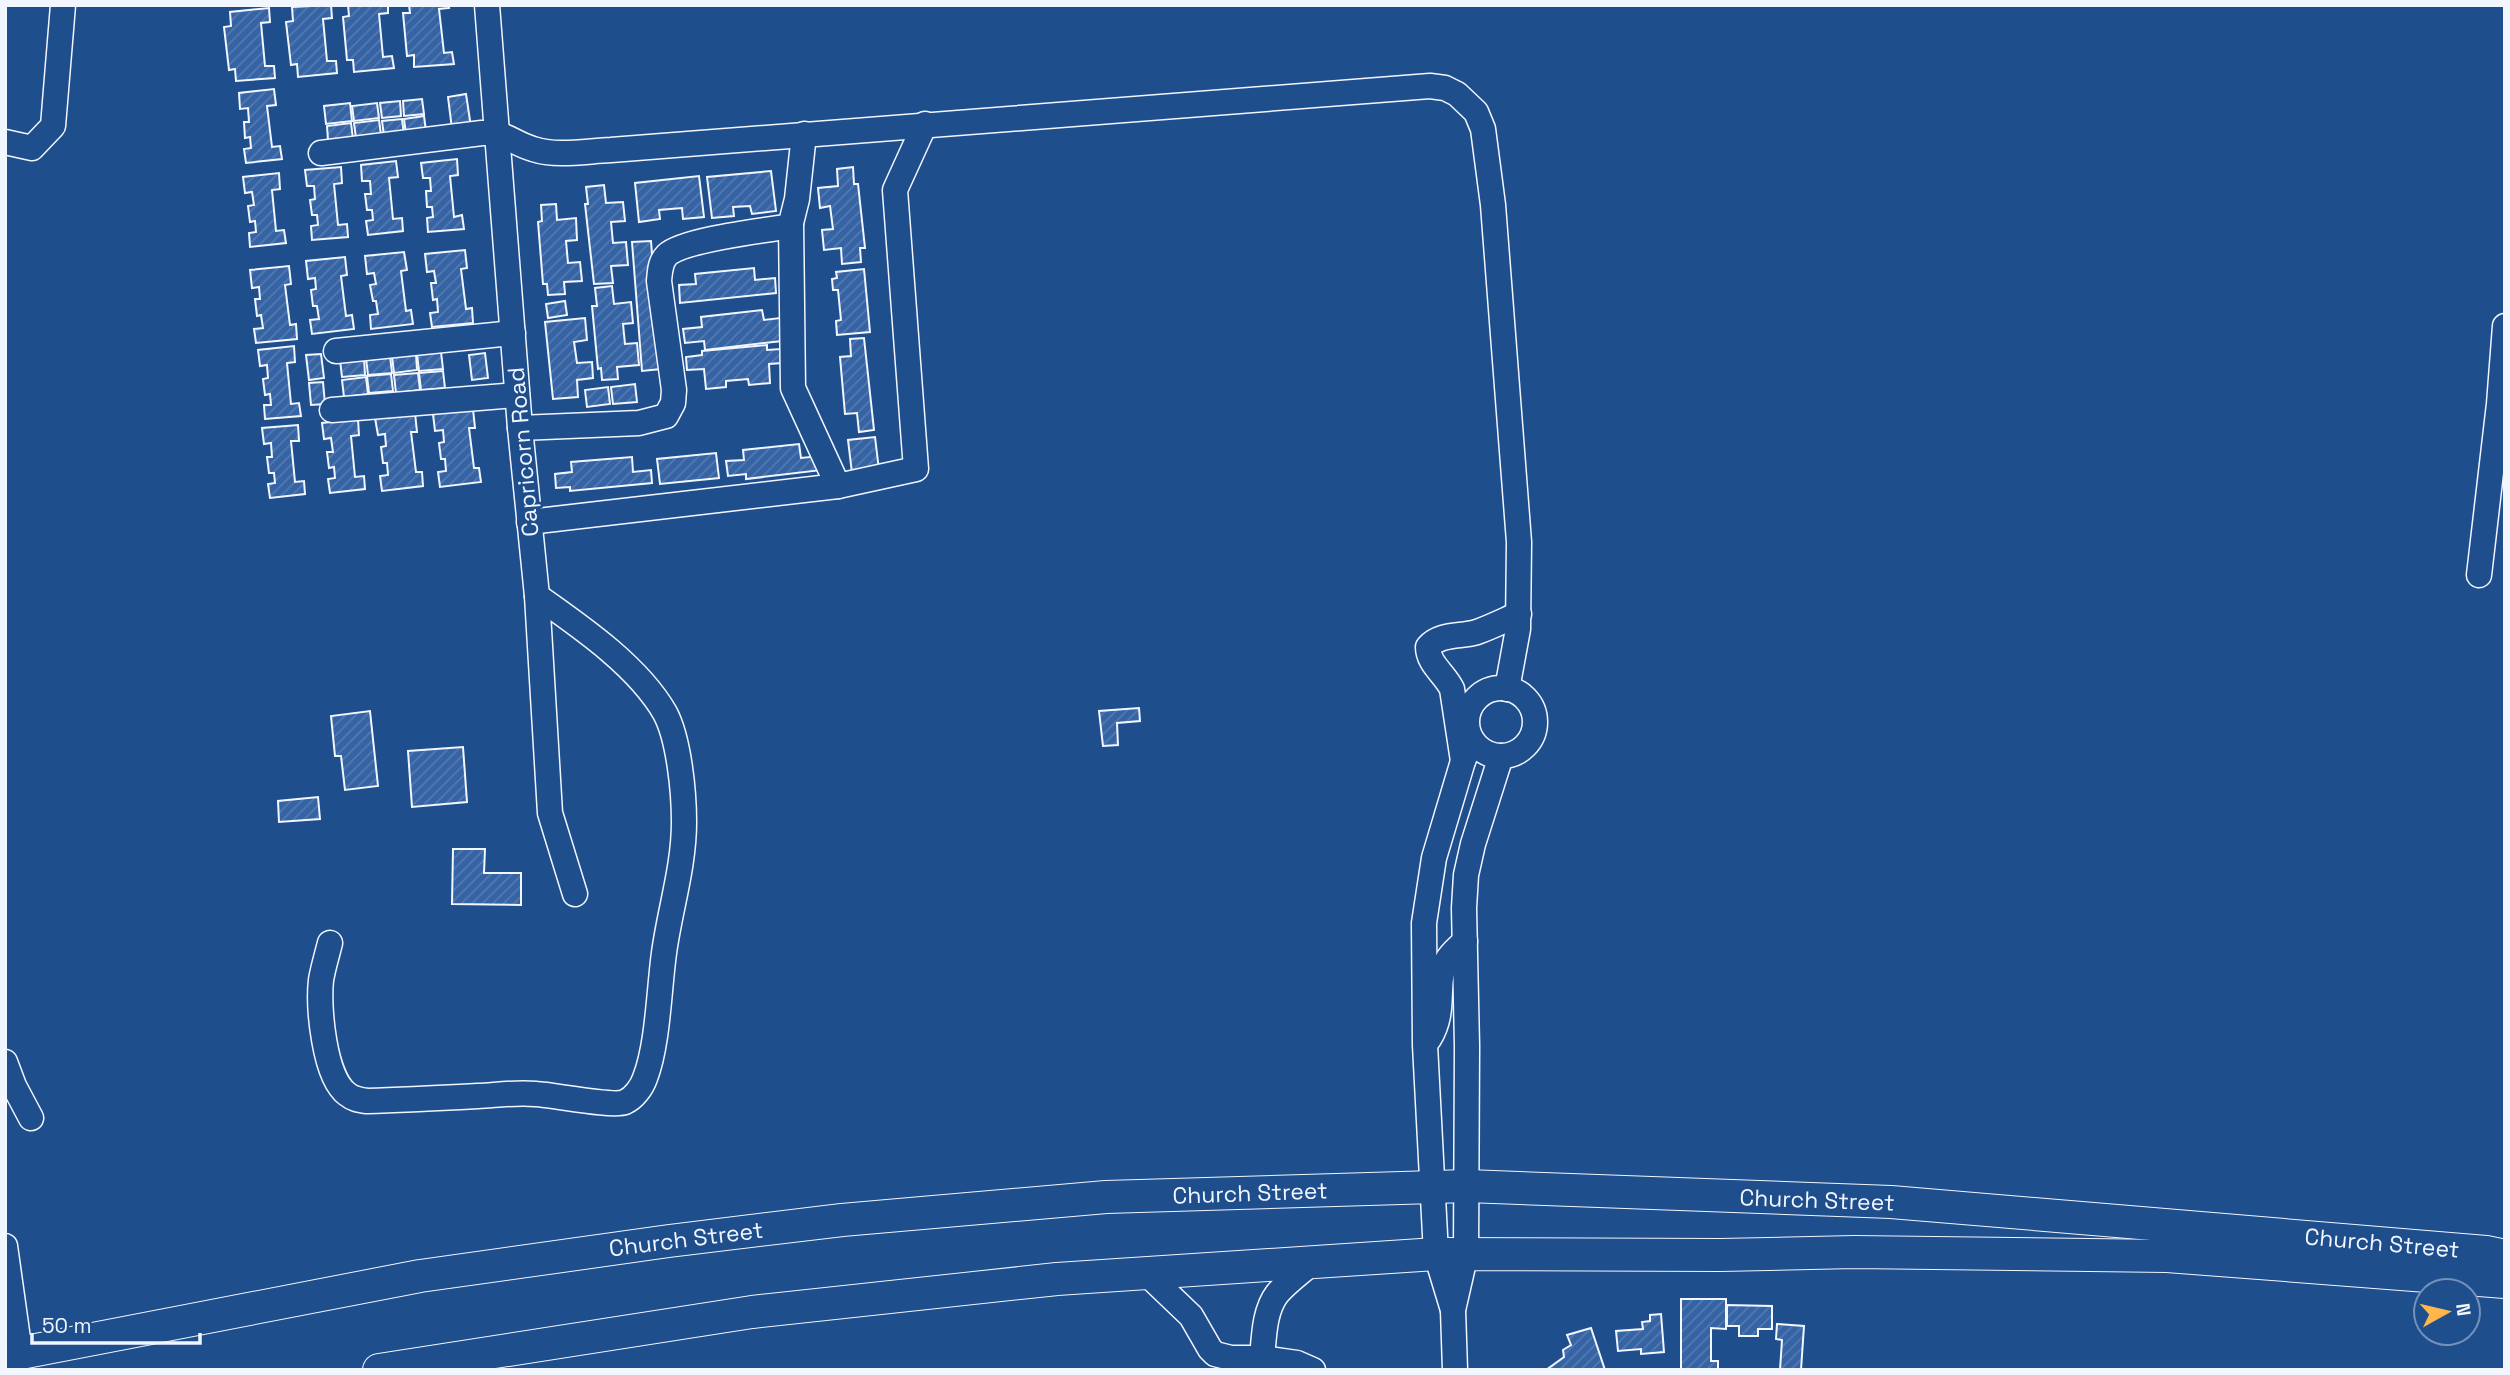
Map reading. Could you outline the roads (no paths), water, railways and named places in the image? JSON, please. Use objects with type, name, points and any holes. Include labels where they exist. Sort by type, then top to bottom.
[{"type":"main road","name":"Church Street","points":[[13,1355],[420,1276],[842,1220],[1106,1197],[1468,1186],[1891,1202],[2505,1256]]},
{"type":"main road","name":"Church Street","points":[[379,1370],[752,1312],[1057,1279],[1451,1254],[1720,1255],[1854,1252],[2167,1256],[2505,1282]]},
{"type":"street","points":[[5,142],[32,148],[53,125],[62,5]]},
{"type":"street","name":"Capricorn Road","points":[[487,5],[517,396],[537,596],[550,813],[575,894]]},
{"type":"street","points":[[321,153],[462,134],[498,132],[533,149],[563,153],[1430,86],[1445,88],[1467,102],[1476,112],[1483,129],[1493,205],[1519,542],[1519,614],[1507,689]]},
{"type":"street","points":[[529,522],[838,486],[916,468],[895,190],[925,124]]},
{"type":"street","points":[[804,134],[797,199],[791,223],[793,388],[838,486]]},
{"type":"street","points":[[520,428],[639,423],[666,416],[673,403],[674,390],[659,281],[661,264],[666,256],[683,246],[785,227],[791,223]]},
{"type":"street","points":[[2479,575],[2505,326]]},
{"type":"street","points":[[336,351],[513,333]]},
{"type":"street","points":[[332,410],[517,396]]},
{"type":"street","points":[[330,943],[321,981],[321,1015],[326,1048],[334,1077],[345,1093],[356,1099],[367,1101],[531,1093],[605,1104],[624,1102],[637,1093],[650,1057],[664,950],[681,865],[684,823],[678,757],[666,715],[650,692],[597,641],[537,596]]},
{"type":"street","points":[[1467,751],[1452,689],[1447,678],[1430,660],[1429,647],[1441,638],[1475,632],[1519,614]]},
{"type":"street","points":[[1455,1370],[1451,1254],[1433,1188],[1423,963],[1427,892],[1434,858],[1467,751],[1471,708],[1486,693],[1507,689],[1517,693],[1533,709],[1534,731],[1530,742],[1522,750],[1501,756],[1480,749],[1467,751]]},
{"type":"street","points":[[1451,1254],[1468,1186],[1466,875],[1501,756]]},
{"type":"street","points":[[1425,1045],[1441,1011],[1446,961],[1465,941]]},
{"type":"street","points":[[5,1062],[31,1118]]},
{"type":"street","points":[[5,1246],[13,1355]]},
{"type":"street","points":[[1262,1358],[1266,1321],[1271,1305],[1277,1295],[1310,1264]]},
{"type":"street","points":[[1144,1272],[1191,1316],[1215,1354],[1231,1358],[1262,1358],[1297,1363],[1313,1370]]}]
